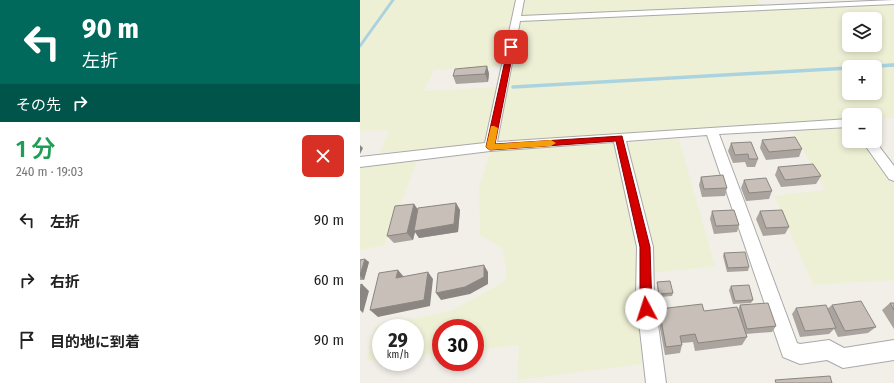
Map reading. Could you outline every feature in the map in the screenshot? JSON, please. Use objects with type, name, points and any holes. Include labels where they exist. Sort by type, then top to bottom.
[{"type":"street","points":[[490,147],[520,0]]},
{"type":"street","points":[[517,19],[894,2]]},
{"type":"street","points":[[360,162],[490,147],[842,123]]},
{"type":"street","points":[[712,131],[790,350],[800,354],[829,350],[843,358],[894,350]]},
{"type":"street","points":[[619,138],[645,247],[645,295],[656,383]]},
{"type":"street","points":[[873,148],[894,176]]},
{"type":"green space","points":[[360,0],[516,0],[502,66],[434,70],[424,91],[497,87],[485,143],[380,153],[389,130],[360,131]]},
{"type":"green space","points":[[525,0],[757,0],[762,6],[522,17]]},
{"type":"green space","points":[[894,4],[894,118],[882,119],[882,108],[842,108],[842,121],[498,141],[521,21]]},
{"type":"green space","points":[[842,127],[842,148],[868,148],[894,183],[894,280],[813,285],[774,196],[825,190],[792,129]]},
{"type":"green space","points":[[679,139],[715,266],[636,275],[642,364],[517,380],[519,345],[484,349],[484,319],[432,319],[432,354],[424,355],[424,319],[411,319],[453,310],[507,280],[503,249],[480,235],[479,187],[490,152]]},
{"type":"green space","points":[[417,161],[385,245],[360,250],[360,167]]},
{"type":"green space","points":[[372,337],[372,360],[367,361]]},
{"type":"building","points":[[487,66],[485,74],[453,76],[455,69]]},
{"type":"building","points":[[795,137],[802,149],[769,152],[762,140]]},
{"type":"building","points":[[751,142],[758,159],[749,159],[748,154],[735,155],[731,143]]},
{"type":"building","points":[[813,164],[821,176],[785,180],[778,167]]},
{"type":"building","points":[[723,175],[727,188],[704,189],[701,177]]},
{"type":"building","points":[[766,178],[772,191],[749,193],[744,180]]},
{"type":"building","points":[[456,203],[454,224],[414,231],[418,208]]},
{"type":"building","points":[[414,204],[407,233],[387,236],[395,206]]},
{"type":"building","points":[[734,210],[739,225],[716,226],[712,211]]},
{"type":"building","points":[[782,210],[789,227],[766,228],[760,211]]},
{"type":"building","points":[[745,252],[749,267],[728,268],[724,253]]},
{"type":"building","points":[[365,259],[360,275],[360,260]]},
{"type":"building","points":[[484,265],[484,277],[465,287],[436,293],[438,273]]},
{"type":"building","points":[[398,270],[396,278],[428,272],[424,300],[370,310],[379,273]]},
{"type":"building","points":[[670,281],[673,293],[659,294],[657,282]]},
{"type":"building","points":[[749,285],[753,300],[735,301],[731,286]]},
{"type":"building","points":[[861,301],[876,327],[845,331],[832,305]]},
{"type":"building","points":[[768,303],[776,326],[747,329],[740,305]]},
{"type":"building","points":[[890,303],[894,303],[894,310]]},
{"type":"building","points":[[702,304],[704,311],[737,307],[747,337],[698,343],[695,334],[680,336],[682,345],[666,347],[659,309]]},
{"type":"building","points":[[826,305],[836,328],[805,331],[796,308]]},
{"type":"building","points":[[830,376],[832,383],[776,383],[775,380]]},
{"type":"waterway","points":[[360,46],[393,0]]},
{"type":"waterway","points":[[882,66],[894,65],[882,66]]},
{"type":"waterway","points":[[513,87],[842,68]]},
{"type":"slow traffic","points":[[494,128],[490,147],[551,143]]},
{"type":"route","points":[[511,47],[490,147],[619,138],[645,247],[646,309]]}]
